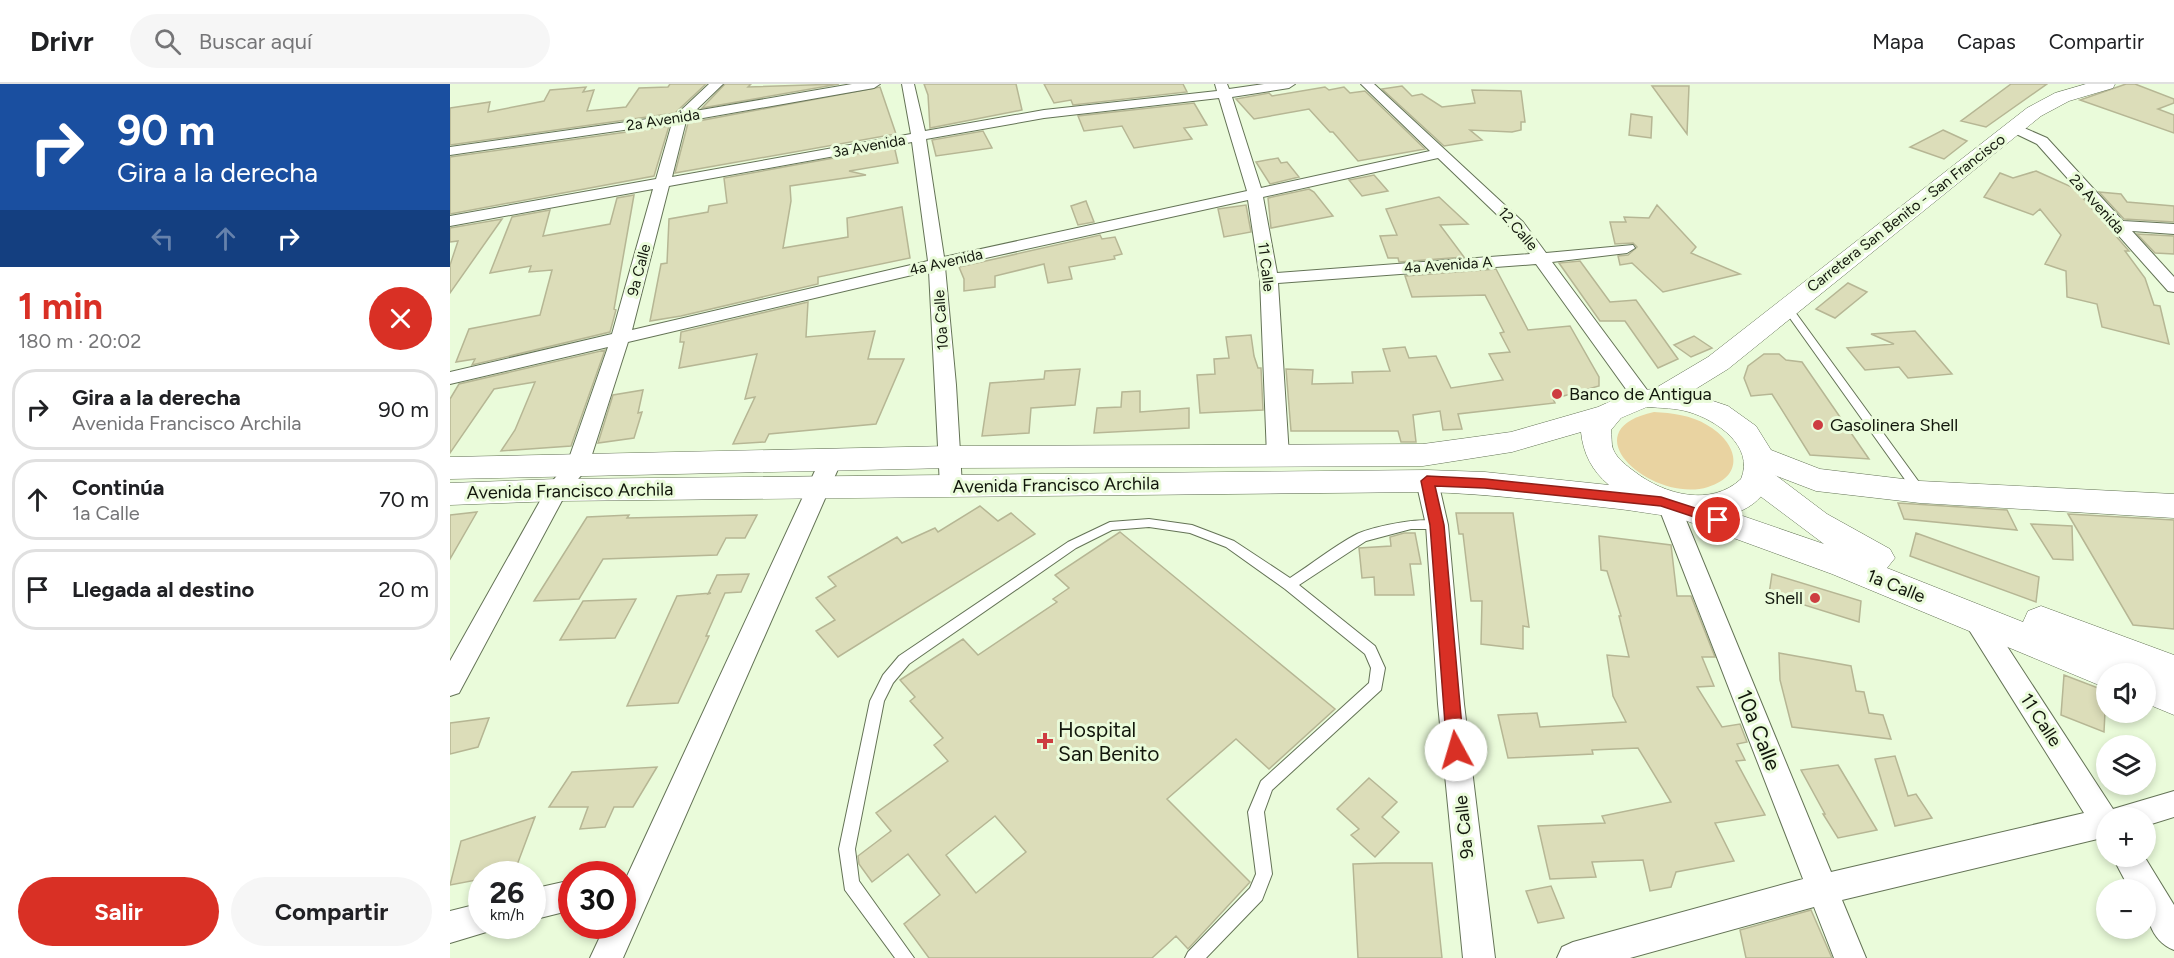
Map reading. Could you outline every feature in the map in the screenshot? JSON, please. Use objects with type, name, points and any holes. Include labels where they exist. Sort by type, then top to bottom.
[{"type":"main road","name":"Carretera San Benito - San Francisco","points":[[1651,398],[1718,363],[2034,112],[2062,97],[2106,84]]},
{"type":"main road","points":[[1718,363],[1736,424]]},
{"type":"main road","points":[[1651,398],[1700,405],[1736,424],[1755,445],[1760,468],[1751,491],[1728,502],[1698,507],[1668,503],[1642,494],[1614,476],[1598,454],[1595,433],[1604,415],[1614,408],[1651,398]]},
{"type":"main road","name":"Avenida Francisco Archila","points":[[450,468],[567,478],[951,471],[1278,456],[1447,453],[1512,442],[1604,415]]},
{"type":"main road","points":[[1760,468],[1816,480],[1920,492],[2174,506]]},
{"type":"main road","name":"1a Calle","points":[[1760,468],[1810,520],[1843,543],[1896,566],[2174,671]]},
{"type":"main road","name":"Avenida Francisco Archila","points":[[951,471],[1485,483],[1668,503]]},
{"type":"main road","name":"Avenida Francisco Archila","points":[[450,494],[567,478]]},
{"type":"main road","name":"1a Calle","points":[[1668,503],[1844,566],[2096,667]]},
{"type":"main road","points":[[2156,691],[2174,698]]},
{"type":"street","points":[[680,118],[717,84]]},
{"type":"street","name":"2a Avenida","points":[[450,151],[680,118],[874,84]]},
{"type":"street","name":"10a Calle","points":[[908,84],[920,136],[937,264],[951,471]]},
{"type":"street","name":"3a Avenida","points":[[450,221],[1044,114],[1222,89],[1289,84]]},
{"type":"street","name":"12 Calle","points":[[1366,84],[1443,153],[1517,225],[1651,398]]},
{"type":"street","name":"11 Calle","points":[[1222,89],[1256,193],[1269,279],[1278,456]]},
{"type":"street","name":"9a Calle","points":[[450,685],[567,478],[621,336],[680,118]]},
{"type":"street","name":"2a Avenida","points":[[2015,128],[2042,141],[2174,287]]},
{"type":"street","name":"4a Avenida","points":[[450,378],[621,336],[937,264],[1443,153]]},
{"type":"street","points":[[2116,225],[2174,229]]},
{"type":"street","name":"4a Avenida A","points":[[1269,279],[1543,258],[1627,248]]},
{"type":"street","points":[[636,875],[826,474]]},
{"type":"street","name":"9a Calle","points":[[1427,481],[1437,525],[1451,704],[1479,958]]},
{"type":"street","name":"10a Calle","points":[[1668,503],[1850,958]]},
{"type":"street","name":"11 Calle","points":[[1975,618],[2096,807]]},
{"type":"street","points":[[2156,809],[2174,804]]},
{"type":"street","points":[[1573,958],[1823,889],[2096,824]]},
{"type":"street","points":[[2134,867],[2174,934]]},
{"type":"street","points":[[450,927],[468,922]]},
{"type":"street","points":[[606,958],[615,939]]},
{"type":"lane","points":[[1787,307],[1920,492]]},
{"type":"lane","points":[[905,958],[851,884],[848,849],[877,701],[888,679],[904,660],[1072,545],[1110,526],[1149,523],[1192,529],[1230,544],[1290,585],[1370,650],[1378,668],[1376,686],[1266,786],[1256,812],[1264,874],[1256,894],[1194,958]]},
{"type":"lane","points":[[1290,585],[1362,537],[1411,525],[1437,525]]},
{"type":"shaded area","points":[[1654,412],[1688,417],[1717,432],[1731,449],[1733,467],[1729,475],[1708,487],[1687,489],[1665,485],[1644,476],[1628,463],[1619,449],[1618,434],[1629,421]]},
{"type":"building","points":[[670,84],[706,84],[675,113],[450,145],[450,108],[490,102],[488,112],[544,101],[550,90],[586,87],[583,92],[594,90],[587,111],[626,107],[639,88],[668,87]]},
{"type":"building","points":[[725,84],[751,84],[748,87],[839,84],[702,108]]},
{"type":"building","points":[[924,84],[1016,84],[1022,110],[930,128],[928,95]]},
{"type":"building","points":[[1044,84],[1183,84],[1187,92],[1073,105],[1071,100],[1054,103]]},
{"type":"building","points":[[2011,84],[2047,84],[1986,127],[1961,121]]},
{"type":"building","points":[[2126,84],[2135,84],[2174,99],[2174,103],[2158,109],[2174,115],[2174,133],[2080,100]]},
{"type":"building","points":[[1402,86],[1412,96],[1422,94],[1442,107],[1475,103],[1472,90],[1521,91],[1525,122],[1521,122],[1521,130],[1512,132],[1470,130],[1482,140],[1444,146],[1382,89]]},
{"type":"building","points":[[1652,86],[1689,86],[1687,134]]},
{"type":"building","points":[[880,87],[896,134],[675,173],[688,123]]},
{"type":"building","points":[[1325,87],[1329,90],[1344,87],[1350,93],[1365,91],[1425,149],[1358,161],[1309,109],[1254,119],[1236,99],[1269,93],[1272,96]]},
{"type":"building","points":[[1194,103],[1207,125],[1184,128],[1192,139],[1134,148],[1122,126],[1084,131],[1078,116]]},
{"type":"building","points":[[1631,114],[1652,117],[1651,138],[1629,135]]},
{"type":"building","points":[[669,126],[654,176],[450,214],[450,157]]},
{"type":"building","points":[[1943,130],[1967,141],[1944,159],[1910,147]]},
{"type":"building","points":[[983,131],[992,148],[936,156],[932,140]]},
{"type":"building","points":[[900,146],[895,150],[898,163],[849,171],[866,175],[790,186],[791,201],[783,248],[848,237],[847,218],[902,207],[910,258],[818,277],[818,284],[650,321],[661,264],[667,263],[669,219],[708,212],[709,206],[727,203],[724,178]]},
{"type":"building","points":[[1278,158],[1281,163],[1287,162],[1299,177],[1270,184],[1256,162]]},
{"type":"building","points":[[2036,171],[2074,188],[2129,251],[2125,251],[2145,278],[2154,305],[2160,306],[2169,344],[2102,327],[2097,304],[2067,297],[2066,271],[2045,264],[2061,235],[2040,209],[2033,215],[1984,197],[2000,173],[2013,178]]},
{"type":"building","points":[[1374,175],[1388,191],[1362,196],[1349,180]]},
{"type":"building","points":[[1309,189],[1333,216],[1271,228],[1268,198]]},
{"type":"building","points":[[2099,192],[2121,194],[2127,202],[2174,206],[2174,222],[2124,219]]},
{"type":"building","points":[[634,195],[614,309],[616,310],[610,332],[472,365],[475,359],[456,362],[469,329],[540,315],[552,270],[529,272],[531,266],[490,273],[512,217],[550,210],[543,236],[610,224],[617,198]]},
{"type":"building","points":[[1439,197],[1468,224],[1440,225],[1464,257],[1399,262],[1398,258],[1388,258],[1380,236],[1397,235],[1386,209]]},
{"type":"building","points":[[1086,201],[1094,222],[1078,225],[1071,206]]},
{"type":"building","points":[[1246,205],[1251,232],[1224,237],[1218,209]]},
{"type":"building","points":[[1657,205],[1696,247],[1691,253],[1740,274],[1663,292],[1632,263],[1620,265],[1618,256],[1628,255],[1637,247],[1633,243],[1615,244],[1610,222],[1626,222],[1624,217],[1649,218]]},
{"type":"building","points":[[502,219],[450,293],[450,265],[458,241],[450,242],[450,228]]},
{"type":"building","points":[[2137,234],[2174,236],[2174,254],[2155,253]]},
{"type":"building","points":[[1100,235],[1102,239],[1115,237],[1122,254],[1114,256],[1115,259],[1069,267],[1072,279],[1048,283],[1044,264],[995,276],[995,287],[964,291],[964,279],[959,267]]},
{"type":"building","points":[[1580,261],[1610,302],[1636,300],[1678,359],[1658,368],[1625,321],[1600,321],[1559,263]]},
{"type":"building","points":[[1496,269],[1528,330],[1570,326],[1599,377],[1599,386],[1553,399],[1555,403],[1458,414],[1462,429],[1443,430],[1440,411],[1413,415],[1416,442],[1401,442],[1398,431],[1291,431],[1286,369],[1313,370],[1312,384],[1353,383],[1352,372],[1390,371],[1383,349],[1405,347],[1409,358],[1436,356],[1451,388],[1503,380],[1489,354],[1510,352],[1500,333],[1504,332],[1485,295],[1412,297],[1405,276]]},
{"type":"building","points":[[1848,283],[1867,292],[1835,318],[1816,309]]},
{"type":"building","points":[[808,302],[806,337],[875,331],[868,359],[904,359],[876,424],[769,434],[765,442],[733,444],[755,397],[745,399],[757,354],[679,368],[684,342],[680,342],[681,332]]},
{"type":"building","points":[[1915,331],[1952,374],[1908,378],[1899,367],[1865,370],[1847,348],[1894,344],[1871,334]]},
{"type":"building","points":[[1251,335],[1254,356],[1258,368],[1261,368],[1263,410],[1200,413],[1197,375],[1215,374],[1214,359],[1229,358],[1226,337]]},
{"type":"building","points":[[1694,336],[1712,348],[1691,357],[1674,345]]},
{"type":"building","points":[[605,350],[571,446],[501,451],[515,430],[535,382],[494,389],[450,453],[450,399],[459,384]]},
{"type":"building","name":"Gasolinera Shell","points":[[1764,354],[1779,354],[1786,360],[1802,362],[1869,459],[1810,455],[1772,394],[1751,396],[1744,378],[1748,366]]},
{"type":"building","points":[[1080,369],[1075,405],[1031,408],[1029,433],[982,436],[990,383],[1044,379],[1045,371]]},
{"type":"building","points":[[643,390],[638,413],[642,412],[634,438],[598,443],[613,395]]},
{"type":"building","points":[[1140,391],[1140,412],[1189,408],[1189,428],[1094,433],[1097,408],[1121,407],[1122,392]]},
{"type":"building","points":[[1898,503],[2007,510],[2017,530],[1904,519]]},
{"type":"building","points":[[980,506],[998,521],[1011,513],[1035,534],[838,657],[816,631],[835,620],[816,598],[836,586],[828,577],[897,537],[902,543],[935,528],[938,532]]},
{"type":"building","points":[[477,512],[450,559],[450,515]]},
{"type":"building","points":[[1456,513],[1513,513],[1529,627],[1523,626],[1523,649],[1481,644],[1482,601],[1471,601],[1463,534],[1459,534]]},
{"type":"building","points":[[2068,514],[2174,520],[2174,629],[2133,625]]},
{"type":"building","points":[[629,515],[627,518],[757,515],[745,538],[726,538],[717,555],[603,559],[579,599],[534,601],[587,517]]},
{"type":"building","points":[[2031,524],[2072,526],[2073,560],[2053,559]]},
{"type":"building","name":"Hospital San Benito","points":[[1120,532],[1335,709],[1269,769],[1236,739],[1167,799],[1250,882],[1188,949],[1176,936],[1152,958],[929,958],[904,924],[940,895],[908,854],[872,882],[859,864],[858,856],[891,831],[876,813],[948,761],[934,745],[943,738],[910,701],[915,697],[900,680],[963,639],[978,655],[1057,602],[1053,599],[1069,588],[1055,575]],"holes":[[[995,816],[1026,852],[976,893],[946,855]]]},
{"type":"building","points":[[1415,533],[1421,564],[1410,564],[1414,595],[1375,595],[1374,577],[1362,578],[1359,548],[1391,546],[1390,537]]},
{"type":"building","points":[[1916,533],[2039,577],[2036,602],[1910,556]]},
{"type":"building","points":[[1599,536],[1671,545],[1677,596],[1691,596],[1715,657],[1702,657],[1714,686],[1697,687],[1722,727],[1740,724],[1747,742],[1737,744],[1745,760],[1736,761],[1765,815],[1715,823],[1734,861],[1676,872],[1671,887],[1650,891],[1643,860],[1592,862],[1596,877],[1550,879],[1538,826],[1605,823],[1602,816],[1671,802],[1638,748],[1592,750],[1593,754],[1508,758],[1498,715],[1537,713],[1540,727],[1626,722],[1613,696],[1607,655],[1629,657],[1619,616],[1621,616],[1607,571],[1601,570]]},
{"type":"building","points":[[749,574],[741,592],[725,593],[706,636],[709,636],[678,703],[627,706],[677,596],[708,593],[717,575]]},
{"type":"building","name":"Shell","points":[[1772,574],[1861,601],[1859,622],[1769,594]]},
{"type":"building","points":[[636,599],[615,638],[560,640],[583,601]]},
{"type":"building","points":[[1779,653],[1851,666],[1856,691],[1864,692],[1869,713],[1883,715],[1891,739],[1792,727],[1780,680]]},
{"type":"building","points":[[2064,675],[2096,687],[2096,723],[2104,723],[2104,732],[2061,715]]},
{"type":"building","points":[[489,718],[478,747],[450,754],[450,723]]},
{"type":"building","points":[[1895,756],[1908,796],[1916,794],[1932,818],[1895,826],[1875,759]]},
{"type":"building","points":[[1838,765],[1877,830],[1838,838],[1823,814],[1825,814],[1801,770]]},
{"type":"building","points":[[657,767],[633,807],[614,807],[605,827],[580,829],[588,807],[549,807],[572,772]]},
{"type":"building","points":[[1369,778],[1397,802],[1382,817],[1399,832],[1375,857],[1351,835],[1359,829],[1337,809]]},
{"type":"building","points":[[535,817],[518,861],[468,861],[468,882],[450,885],[461,841]]},
{"type":"building","points":[[1432,863],[1442,958],[1358,958],[1353,864]]},
{"type":"building","points":[[1551,886],[1564,918],[1538,923],[1526,891]]},
{"type":"building","points":[[1811,910],[1832,958],[1746,958],[1740,930]]},
{"type":"place","name":"Banco de Antigua","points":[[1557,394]]},
{"type":"place","name":"Gasolinera Shell","points":[[1818,425]]},
{"type":"place","name":"Shell","points":[[1815,598]]},
{"type":"place","name":"Hospital San Benito","points":[[1045,741]]},
{"type":"route","points":[[1456,750],[1437,525],[1427,481],[1485,483],[1661,502],[1718,520]]}]
